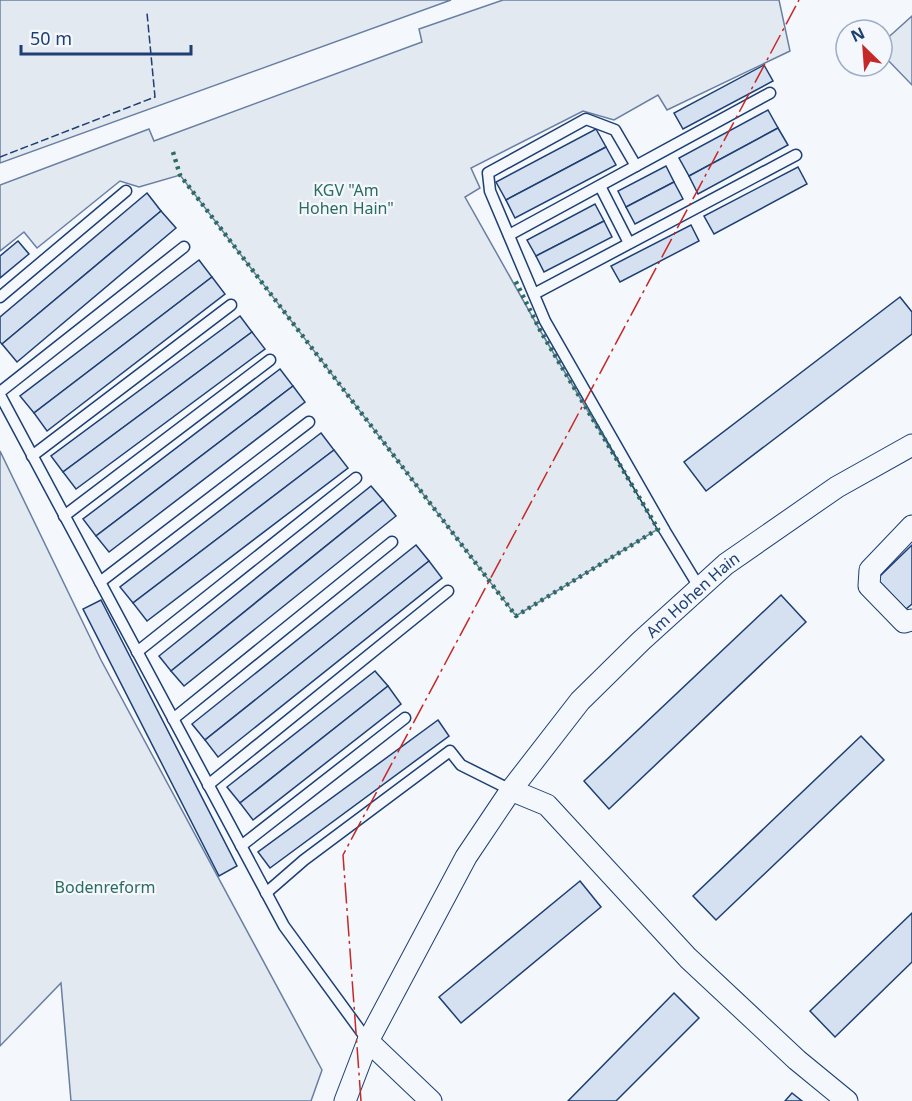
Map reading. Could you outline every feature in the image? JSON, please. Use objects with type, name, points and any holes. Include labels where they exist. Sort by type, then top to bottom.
[{"type":"street","name":"Am Hohen Hain","points":[[345,1101],[369,1041],[466,857],[511,790],[580,701],[699,587],[741,553],[837,487],[912,445]]},
{"type":"street","points":[[912,526],[870,570],[869,586],[904,622],[912,620]]},
{"type":"street","points":[[511,790],[547,805],[688,958],[797,1060],[847,1101]]},
{"type":"street","points":[[369,1041],[431,1101]]},
{"type":"lane","points":[[509,235],[770,93]]},
{"type":"lane","points":[[636,166],[615,130],[586,119],[488,173],[490,191],[545,321],[699,587]]},
{"type":"lane","points":[[534,294],[796,155]]},
{"type":"lane","points":[[600,186],[629,243]]},
{"type":"lane","points":[[0,297],[126,191]]},
{"type":"lane","points":[[184,247],[0,394],[284,926],[369,1041]]},
{"type":"lane","points":[[32,456],[231,305]]},
{"type":"lane","points":[[64,516],[270,360]]},
{"type":"lane","points":[[100,582],[309,422]]},
{"type":"lane","points":[[137,652],[356,478]]},
{"type":"lane","points":[[173,719],[392,542]]},
{"type":"lane","points":[[208,785],[448,591]]},
{"type":"lane","points":[[241,846],[405,718]]},
{"type":"lane","points":[[266,893],[304,860],[450,751],[461,765],[511,790]]},
{"type":"green space","points":[[0,0],[451,0],[0,163]]},
{"type":"green space","name":"KGV \"Am Hohen Hain\"","points":[[503,0],[779,0],[790,51],[667,110],[658,95],[614,120],[583,111],[471,168],[480,188],[465,197],[541,332],[658,529],[516,616],[180,175],[139,187],[120,181],[37,248],[24,232],[0,251],[0,185],[149,129],[154,141],[422,42],[419,29]]},
{"type":"green space","points":[[912,16],[912,85],[894,66],[894,32]]},
{"type":"green space","name":"Bodenreform","points":[[0,451],[101,660],[322,1070],[311,1101],[71,1101],[61,983],[0,1046]]},
{"type":"building","points":[[764,65],[773,81],[683,129],[674,113]]},
{"type":"building","points":[[768,110],[778,128],[689,176],[679,158]]},
{"type":"building","points":[[778,128],[788,145],[698,194],[689,176]]},
{"type":"building","points":[[596,129],[606,147],[506,200],[496,182]]},
{"type":"building","points":[[606,147],[616,165],[515,218],[506,200]]},
{"type":"building","points":[[666,166],[674,182],[626,207],[618,191]]},
{"type":"building","points":[[798,167],[807,184],[714,234],[704,216]]},
{"type":"building","points":[[674,182],[683,199],[635,224],[626,207]]},
{"type":"building","points":[[147,193],[161,211],[2,344],[0,342],[0,317]]},
{"type":"building","points":[[595,204],[604,221],[536,256],[527,240]]},
{"type":"building","points":[[161,211],[176,228],[17,362],[2,344]]},
{"type":"building","points":[[604,221],[612,237],[544,272],[536,256]]},
{"type":"building","points":[[691,225],[699,241],[620,282],[611,266]]},
{"type":"building","points":[[18,241],[29,254],[0,278],[0,256]]},
{"type":"building","points":[[199,260],[212,277],[34,413],[20,396]]},
{"type":"building","points":[[212,277],[225,294],[47,431],[34,413]]},
{"type":"building","points":[[900,297],[912,312],[912,334],[706,491],[684,462]]},
{"type":"building","points":[[240,316],[252,332],[63,472],[51,456]]},
{"type":"building","points":[[252,332],[265,349],[76,489],[63,472]]},
{"type":"building","points":[[280,369],[293,386],[96,536],[83,519]]},
{"type":"building","points":[[293,386],[305,402],[109,552],[96,536]]},
{"type":"building","points":[[321,433],[334,450],[133,603],[120,587]]},
{"type":"building","points":[[334,450],[348,468],[147,621],[133,603]]},
{"type":"building","points":[[371,486],[383,500],[171,671],[159,656]]},
{"type":"building","points":[[383,500],[396,516],[184,686],[171,671]]},
{"type":"building","points":[[416,545],[429,561],[205,740],[192,724]]},
{"type":"building","points":[[912,545],[912,604],[906,609],[877,579]]},
{"type":"building","points":[[429,561],[442,578],[218,757],[205,740]]},
{"type":"building","points":[[781,595],[806,622],[609,809],[584,781]]},
{"type":"building","points":[[101,600],[237,866],[219,876],[83,609]]},
{"type":"building","points":[[375,671],[388,686],[240,803],[227,787]]},
{"type":"building","points":[[388,686],[401,704],[253,820],[240,803]]},
{"type":"building","points":[[438,720],[449,736],[270,868],[258,852]]},
{"type":"building","points":[[861,736],[884,760],[716,920],[693,896]]},
{"type":"building","points":[[580,881],[601,907],[461,1023],[439,997]]},
{"type":"building","points":[[912,913],[912,962],[835,1037],[810,1011]]},
{"type":"building","points":[[674,993],[699,1018],[616,1101],[568,1101]]},
{"type":"building","points":[[792,1093],[802,1101],[785,1101]]},
{"type":"hedge","points":[[173,152],[180,175],[516,616],[658,529],[541,332],[515,280]]},
{"type":"fence","points":[[0,157],[155,97],[147,13]]},
{"type":"power","points":[[361,1101],[343,855],[799,0]]}]
